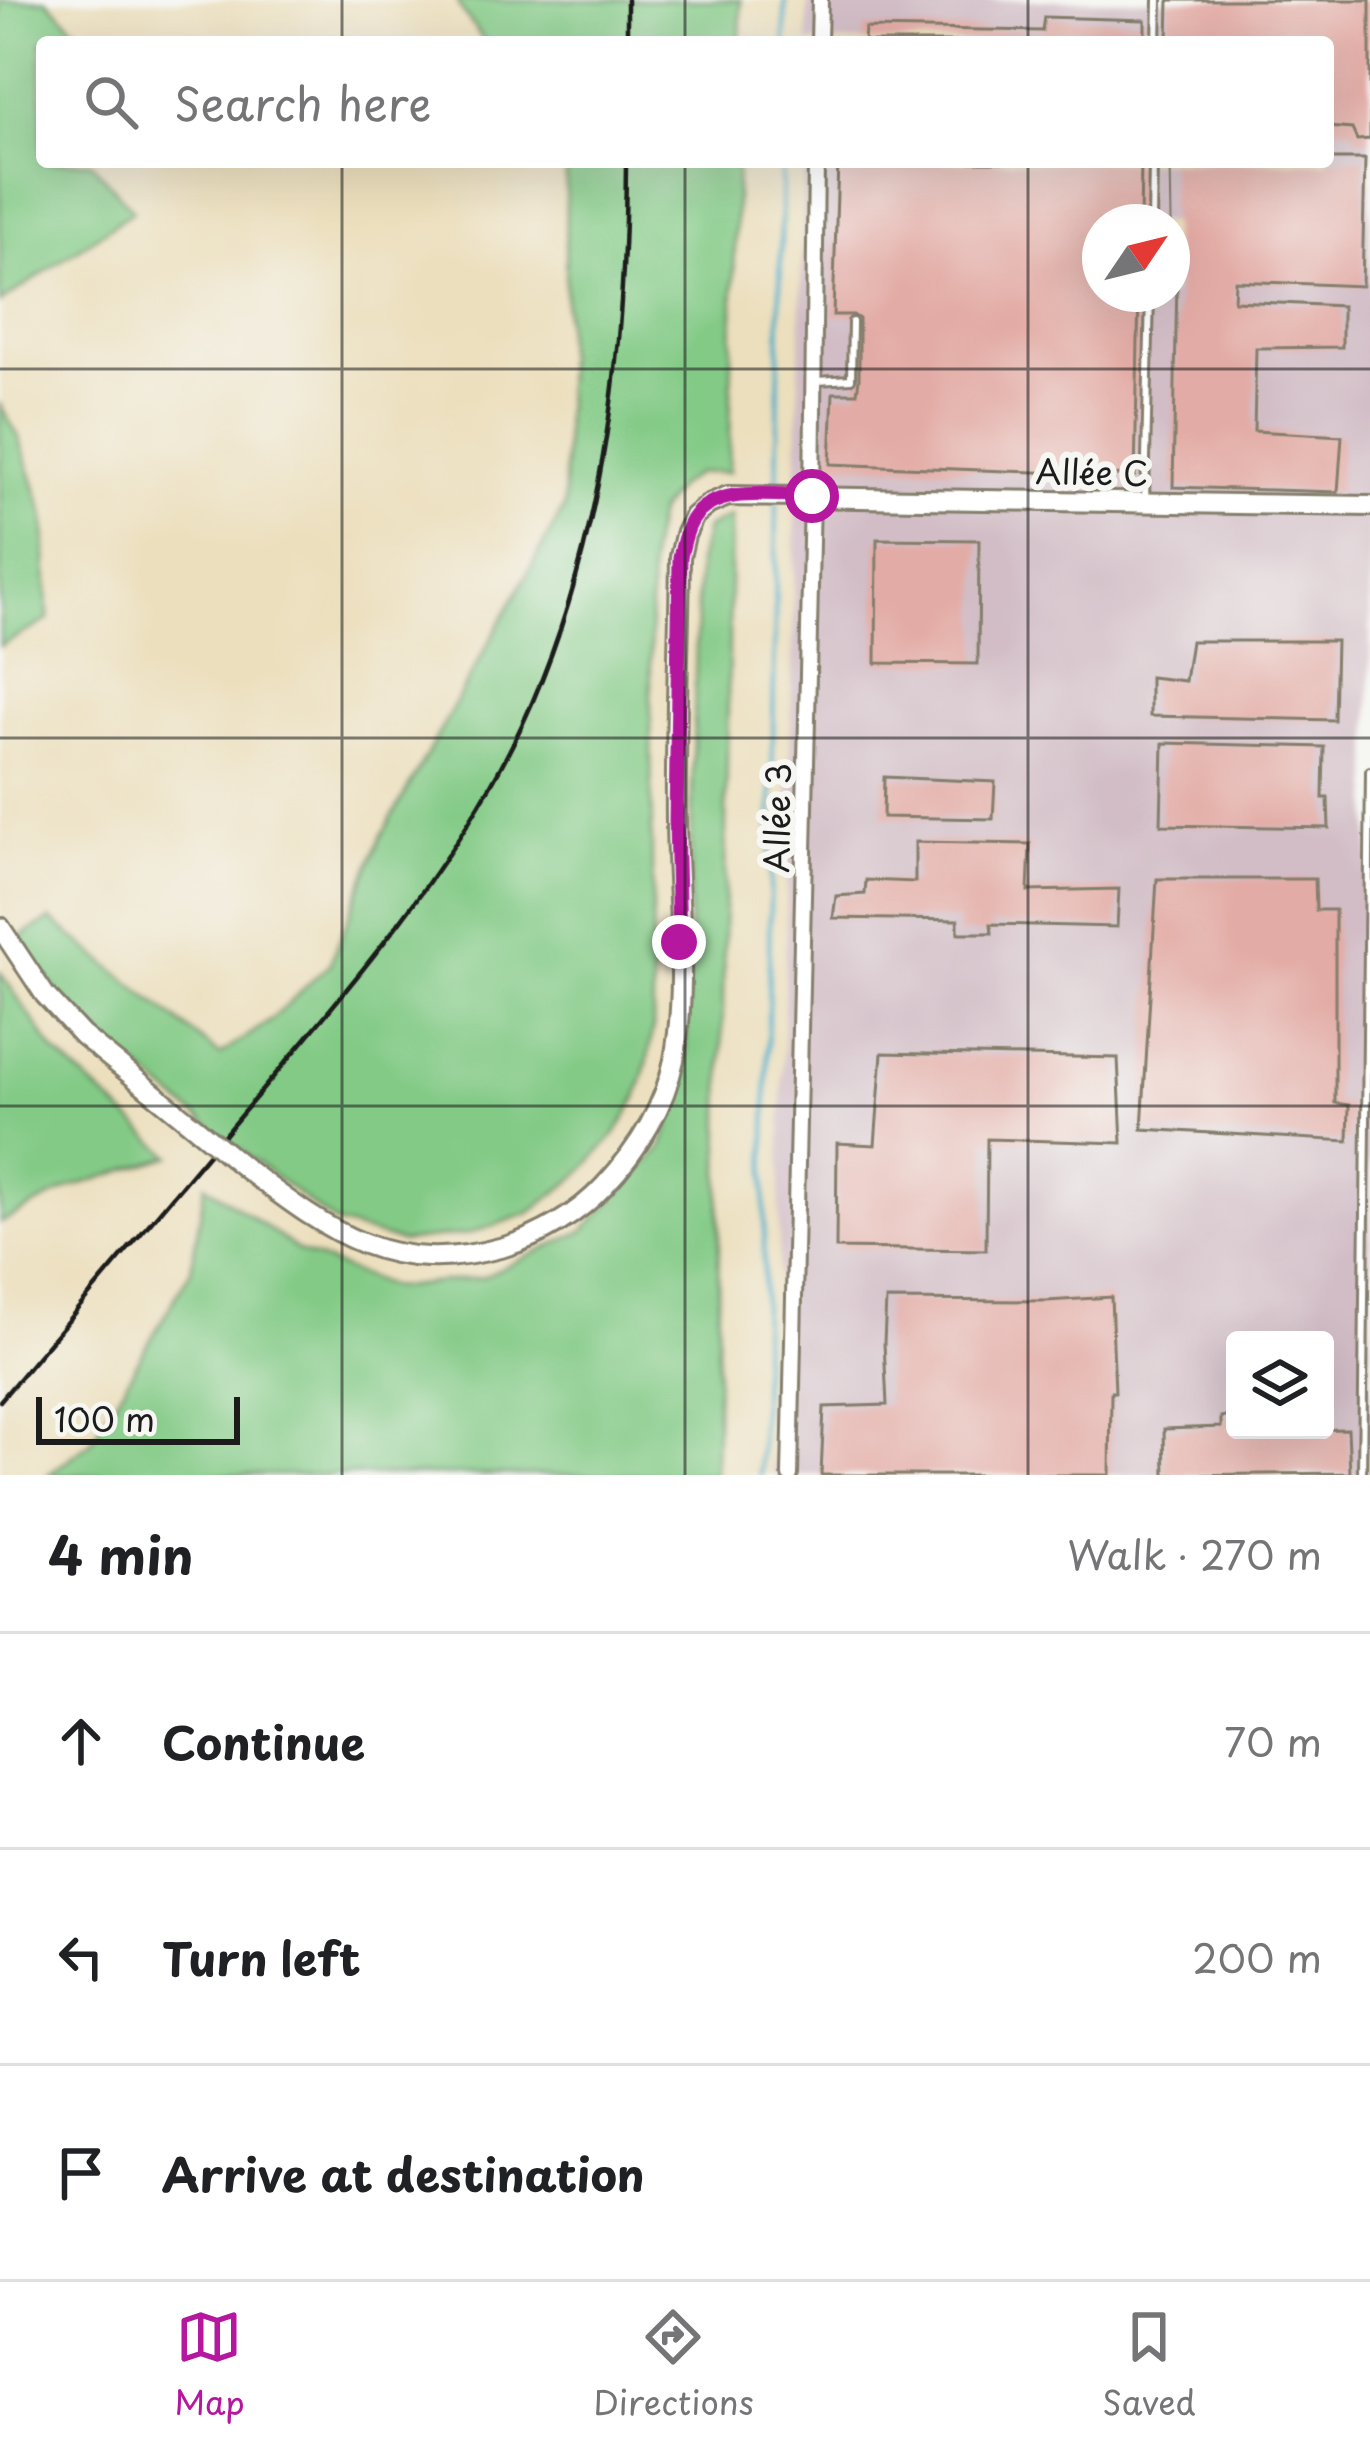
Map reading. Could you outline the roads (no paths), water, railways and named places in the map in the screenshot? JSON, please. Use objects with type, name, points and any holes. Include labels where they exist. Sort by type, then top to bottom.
[{"type":"street","points":[[819,36],[820,0]]},
{"type":"street","name":"Allée 3","points":[[790,1475],[816,168]]},
{"type":"street","name":"Allée C","points":[[0,928],[45,995],[70,1022],[310,1218],[373,1249],[412,1256],[484,1252],[520,1242],[559,1223],[595,1196],[626,1163],[648,1129],[674,1059],[679,1001],[680,557],[694,516],[728,496],[1370,506]]},
{"type":"lane","points":[[1157,36],[1158,0]]},
{"type":"lane","points":[[1152,204],[1153,168]]},
{"type":"lane","points":[[1145,504],[1150,312]]},
{"type":"lane","points":[[814,381],[851,379],[852,322]]},
{"type":"lane","points":[[1362,1475],[1370,771]]},
{"type":"waterway","points":[[785,0],[785,36]]},
{"type":"waterway","points":[[777,491],[782,168]]},
{"type":"waterway","points":[[760,1475],[777,503]]},
{"type":"railway","points":[[627,0],[627,36]]},
{"type":"railway","points":[[0,1401],[376,953],[446,857],[506,756],[557,639],[594,506],[615,369],[626,168]]}]
